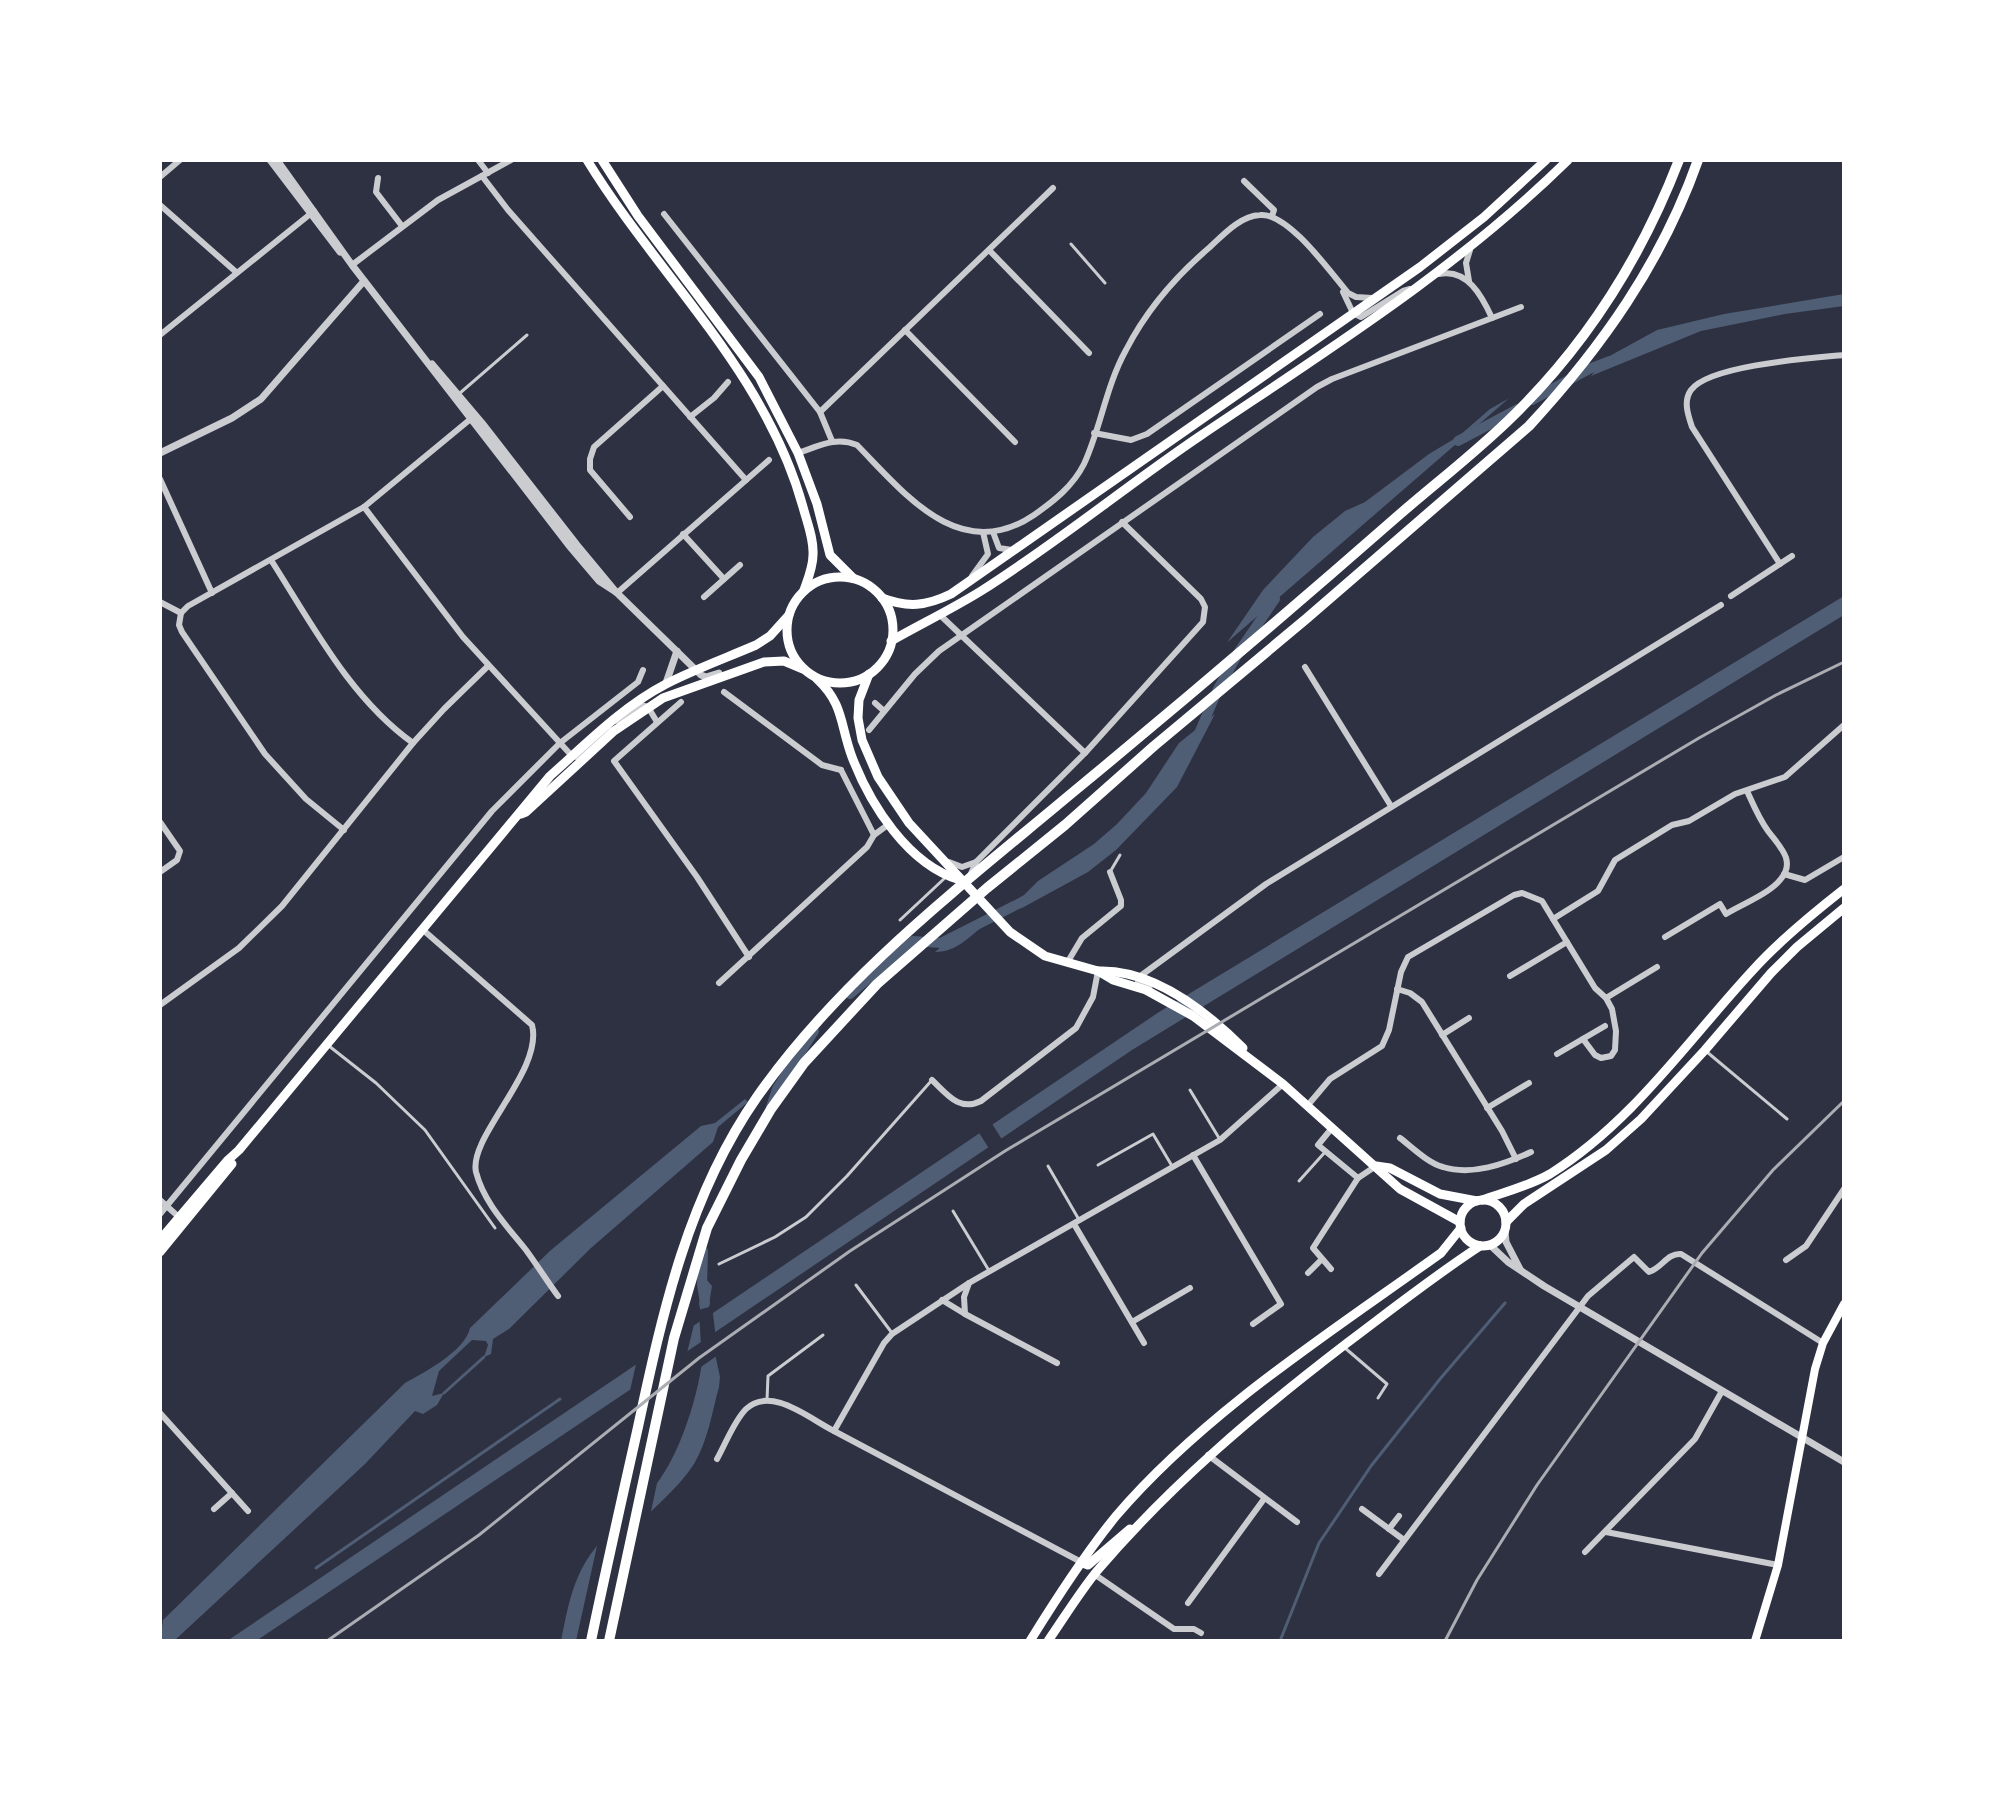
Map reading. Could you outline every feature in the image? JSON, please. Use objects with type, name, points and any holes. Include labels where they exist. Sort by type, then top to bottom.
[{"type":"highway","points":[[591,1641],[664,1307],[699,1201],[726,1147],[756,1099],[816,1021],[885,954],[973,875],[1300,601],[1511,418],[1571,351],[1625,276],[1664,201],[1679,160]]},
{"type":"highway","points":[[609,1641],[674,1338],[707,1228],[741,1160],[771,1109],[804,1063],[877,984],[1529,426],[1560,392],[1630,300],[1656,256],[1686,194],[1698,160]]},
{"type":"main road","points":[[160,1252],[216,1184],[239,1150],[530,797],[613,720],[665,684],[763,640],[789,615],[804,590],[813,549],[799,492],[769,419],[731,359],[629,224],[587,160]]},
{"type":"main road","points":[[602,160],[638,216],[759,377],[798,453],[817,504],[830,555],[853,578],[871,587],[882,598],[891,615],[891,641],[881,663],[869,674],[845,683],[814,676]]},
{"type":"main road","points":[[882,598],[909,606],[927,604],[965,584],[1376,298],[1484,217],[1546,160]]},
{"type":"main road","points":[[891,641],[1015,569],[1195,439],[1368,324],[1472,246],[1535,193],[1568,160]]},
{"type":"main road","points":[[804,590],[828,578],[853,578]]},
{"type":"main road","points":[[789,615],[786,631],[789,645],[803,669]]},
{"type":"main road","points":[[518,814],[526,812],[614,731],[648,707],[685,689],[764,662],[784,661],[814,676],[829,690],[842,714],[851,754],[889,824],[914,852],[947,876],[960,880]]},
{"type":"main road","points":[[869,674],[859,700],[859,727],[871,763],[891,800],[909,823],[1002,925],[1032,950],[1098,971],[1139,977],[1151,989],[1235,1045],[1283,1084],[1376,1166],[1385,1178],[1461,1225],[1468,1240],[1485,1246]]},
{"type":"main road","points":[[889,824],[896,815],[891,800]]},
{"type":"main road","points":[[1030,1641],[1117,1516],[1190,1443],[1249,1393],[1441,1253],[1461,1225],[1464,1210],[1479,1200],[1530,1184],[1551,1173],[1603,1132],[1660,1078],[1773,949],[1844,889]]},
{"type":"main road","points":[[1048,1641],[1094,1574],[1208,1455],[1270,1401],[1344,1345],[1485,1246],[1499,1240],[1524,1204],[1577,1171],[1623,1136],[1660,1101],[1771,973],[1844,908]]},
{"type":"main road","points":[[1098,971],[1113,980],[1151,989]]},
{"type":"main road","points":[[160,1240],[239,1150]]},
{"type":"main road","points":[[1376,1166],[1390,1168],[1440,1194],[1499,1206],[1506,1226]]},
{"type":"main road","points":[[1755,1641],[1778,1565],[1815,1369],[1823,1343],[1844,1304]]},
{"type":"main road","points":[[1083,1563],[1088,1565],[1120,1535],[1140,1523]]},
{"type":"street","points":[[160,177],[180,160]]},
{"type":"street","points":[[270,160],[599,581],[617,592],[706,677],[764,662]]},
{"type":"street","points":[[277,160],[312,213]]},
{"type":"street","points":[[478,160],[508,210],[746,480]]},
{"type":"street","points":[[352,265],[438,200],[511,160]]},
{"type":"street","points":[[378,178],[376,192],[402,226]]},
{"type":"street","points":[[1244,181],[1274,210],[1272,216]]},
{"type":"street","points":[[820,412],[1053,188]]},
{"type":"street","points":[[160,205],[236,272]]},
{"type":"street","points":[[160,335],[312,213]]},
{"type":"street","points":[[664,214],[820,412],[832,441]]},
{"type":"street","points":[[798,453],[832,441],[857,445],[920,507],[936,518],[959,529],[993,532],[1015,526],[1055,500],[1083,465],[1112,377],[1144,319],[1201,254],[1234,226],[1254,216],[1272,216],[1300,237],[1356,297],[1376,298]]},
{"type":"street","points":[[1472,246],[1466,263],[1469,281],[1492,318]]},
{"type":"street","points":[[989,250],[1089,353]]},
{"type":"street","points":[[1436,275],[1450,272],[1469,281]]},
{"type":"street","points":[[160,453],[232,418],[261,399],[364,281]]},
{"type":"street","points":[[1338,281],[1353,313],[1361,317],[1403,291],[1418,288]]},
{"type":"street","points":[[1338,324],[1345,308],[1343,292]]},
{"type":"street","points":[[869,730],[934,655],[1332,379],[1521,307]]},
{"type":"street","points":[[1094,433],[1131,440],[1147,434],[1320,314]]},
{"type":"street","points":[[905,330],[1015,442]]},
{"type":"street","points":[[1780,564],[1692,427],[1687,398],[1694,387],[1710,376],[1800,359],[1844,355]]},
{"type":"street","points":[[690,417],[728,382]]},
{"type":"street","points":[[630,517],[593,475],[591,453],[603,438],[663,386]]},
{"type":"street","points":[[344,830],[306,799],[265,754],[182,632],[179,625],[181,613],[364,507],[473,417]]},
{"type":"street","points":[[617,592],[769,460]]},
{"type":"street","points":[[160,479],[212,593]]},
{"type":"street","points":[[364,507],[463,637],[572,756],[577,757],[609,730],[614,731]]},
{"type":"street","points":[[969,889],[976,862],[1085,753],[1203,622],[1205,607],[1201,599],[1122,522]]},
{"type":"street","points":[[965,584],[988,554],[983,532]]},
{"type":"street","points":[[993,532],[999,548],[1009,552],[1014,550]]},
{"type":"street","points":[[683,534],[724,579]]},
{"type":"street","points":[[1731,596],[1792,556]]},
{"type":"street","points":[[271,560],[370,707],[413,743]]},
{"type":"street","points":[[704,597],[740,565]]},
{"type":"street","points":[[160,602],[181,613]]},
{"type":"street","points":[[1139,977],[1266,884],[1721,605]]},
{"type":"street","points":[[940,615],[1085,753]]},
{"type":"street","points":[[665,684],[671,675],[677,651]]},
{"type":"street","points":[[160,1005],[256,933],[303,883],[413,743],[488,666]]},
{"type":"street","points":[[1305,667],[1391,806]]},
{"type":"street","points":[[160,1214],[492,811],[560,743],[638,682],[643,670]]},
{"type":"street","points":[[724,692],[822,765],[841,770],[874,835]]},
{"type":"street","points":[[681,702],[614,761],[700,880],[749,957]]},
{"type":"street","points":[[875,703],[884,711]]},
{"type":"street","points":[[613,720],[619,721],[642,705],[648,707],[657,722]]},
{"type":"street","points":[[1553,919],[1598,891],[1608,867],[1615,860],[1672,825],[1689,821],[1735,794],[1785,777],[1844,725]]},
{"type":"street","points":[[841,770],[851,754]]},
{"type":"street","points":[[1665,937],[1720,904],[1726,914],[1775,885],[1784,874],[1787,864],[1785,853],[1767,829],[1747,791]]},
{"type":"street","points":[[160,822],[180,851],[177,860],[160,872]]},
{"type":"street","points":[[719,983],[889,824]]},
{"type":"street","points":[[1784,874],[1805,880],[1844,857]]},
{"type":"street","points":[[944,858],[962,867],[976,862]]},
{"type":"street","points":[[1067,963],[1082,938],[1121,906],[1110,872]]},
{"type":"street","points":[[1308,1105],[1330,1079],[1382,1046],[1389,1030],[1404,962],[1411,954],[1522,893],[1537,898],[1553,919],[1595,988],[1606,998],[1615,1019],[1615,1050],[1611,1056],[1601,1058],[1595,1055],[1583,1039]]},
{"type":"street","points":[[422,929],[532,1025],[535,1033],[533,1047],[522,1073],[484,1141],[475,1169],[486,1198],[558,1296]]},
{"type":"street","points":[[1510,976],[1567,942]]},
{"type":"street","points":[[1606,998],[1657,967]]},
{"type":"street","points":[[932,1080],[959,1105],[967,1106],[981,1101],[1076,1028],[1093,997],[1098,971]]},
{"type":"street","points":[[1397,989],[1410,993],[1422,1002],[1516,1159]]},
{"type":"street","points":[[1442,1035],[1469,1018]]},
{"type":"street","points":[[1557,1054],[1605,1026]]},
{"type":"street","points":[[1487,1108],[1529,1083]]},
{"type":"street","points":[[834,1431],[892,1334],[969,1283],[1220,1140],[1283,1084]]},
{"type":"street","points":[[1332,1128],[1318,1145],[1358,1178]]},
{"type":"street","points":[[1400,1138],[1442,1167],[1472,1169],[1516,1159],[1531,1152]]},
{"type":"street","points":[[1193,1155],[1281,1304],[1253,1324]]},
{"type":"street","points":[[1331,1269],[1313,1248],[1358,1178],[1376,1166]]},
{"type":"street","points":[[160,1200],[182,1219],[210,1186],[216,1184]]},
{"type":"street","points":[[1786,1260],[1806,1246],[1844,1189]]},
{"type":"street","points":[[1077,1222],[1144,1343]]},
{"type":"street","points":[[1506,1226],[1506,1242],[1520,1269]]},
{"type":"street","points":[[1485,1246],[1626,1336],[1844,1462]]},
{"type":"street","points":[[1806,1246],[1814,1253]]},
{"type":"street","points":[[1379,1574],[1580,1307],[1593,1291],[1634,1257],[1649,1272],[1673,1255],[1681,1254],[1823,1343]]},
{"type":"street","points":[[1308,1273],[1321,1260]]},
{"type":"street","points":[[965,1314],[964,1297],[969,1283]]},
{"type":"street","points":[[1132,1322],[1190,1288]]},
{"type":"street","points":[[942,1300],[1057,1363]]},
{"type":"street","points":[[1585,1552],[1695,1439],[1722,1391]]},
{"type":"street","points":[[717,1459],[744,1411],[754,1403],[767,1400],[786,1405],[1083,1563]]},
{"type":"street","points":[[160,1413],[248,1511]]},
{"type":"street","points":[[1208,1455],[1297,1522]]},
{"type":"street","points":[[214,1509],[232,1493]]},
{"type":"street","points":[[1188,1603],[1264,1499]]},
{"type":"street","points":[[1362,1509],[1404,1540]]},
{"type":"street","points":[[1389,1529],[1399,1516]]},
{"type":"street","points":[[1606,1532],[1778,1565]]},
{"type":"street","points":[[1094,1574],[1174,1629],[1194,1629],[1201,1633]]},
{"type":"lane","points":[[1071,244],[1105,283]]},
{"type":"lane","points":[[457,396],[527,335]]},
{"type":"lane","points":[[1110,872],[1120,855]]},
{"type":"lane","points":[[900,920],[947,876]]},
{"type":"lane","points":[[326,1044],[376,1083],[425,1130],[495,1228]]},
{"type":"lane","points":[[1705,1050],[1787,1119]]},
{"type":"lane","points":[[719,1264],[785,1232],[806,1217],[847,1176],[932,1080]]},
{"type":"lane","points":[[1190,1090],[1220,1140]]},
{"type":"lane","points":[[1098,1165],[1153,1134],[1173,1167]]},
{"type":"lane","points":[[1299,1181],[1326,1151]]},
{"type":"lane","points":[[1048,1166],[1077,1222]]},
{"type":"lane","points":[[953,1211],[990,1272]]},
{"type":"lane","points":[[856,1285],[892,1334]]},
{"type":"lane","points":[[767,1400],[768,1376],[823,1335]]},
{"type":"lane","points":[[1344,1345],[1387,1384],[1378,1398]]},
{"type":"water","points":[[1844,294],[1844,306],[1701,331],[1591,376],[1606,358],[1657,330],[1724,314]]},
{"type":"water","points":[[1513,396],[1226,644],[1263,590],[1313,537],[1345,511],[1365,502],[1429,454],[1459,436],[1490,409]]},
{"type":"water","points":[[1844,596],[1844,615],[1132,1050],[711,1335],[720,1377],[703,1446],[685,1477],[630,1532],[611,1557],[601,1584],[590,1641],[561,1641],[574,1586],[598,1545],[652,1489],[669,1465],[691,1412],[704,1340],[256,1641],[227,1641],[702,1320],[699,1303],[706,1279],[712,1286],[710,1315],[1159,1012]]},
{"type":"water","points":[[1215,714],[1177,787],[1116,850],[1088,872],[1022,908],[1004,914],[999,909],[1024,895],[1038,881],[1094,844],[1117,824],[1146,793],[1179,743]]},
{"type":"water","points":[[981,919],[986,924],[963,942],[935,952],[965,927]]},
{"type":"water","points":[[745,1099],[748,1102],[718,1127],[713,1142],[591,1248],[509,1329],[493,1339],[491,1354],[484,1357],[488,1345],[486,1341],[472,1340],[439,1371],[432,1396],[444,1393],[437,1405],[423,1414],[415,1411],[365,1464],[175,1640],[160,1641],[163,1620],[405,1383],[453,1353],[467,1337],[470,1328],[551,1250],[701,1126],[715,1123]]},
{"type":"pier","points":[[1515,393],[1516,399],[1459,449],[1229,647],[1223,646]]},
{"type":"pier","points":[[989,1119],[1003,1141],[990,1150],[976,1128]]},
{"type":"pier","points":[[712,1306],[718,1355],[698,1369],[701,1346],[699,1310]]},
{"type":"pier","points":[[695,1320],[686,1357],[629,1395],[637,1360]]},
{"type":"pier","points":[[660,1469],[650,1516],[613,1561],[595,1641],[576,1641],[599,1537],[657,1476]]},
{"type":"waterway","points":[[1532,400],[1610,361]]},
{"type":"waterway","points":[[1458,441],[1518,409]]},
{"type":"waterway","points":[[1200,731],[1218,689],[1240,650],[1275,599]]},
{"type":"waterway","points":[[850,994],[913,941],[941,943],[1014,906]]},
{"type":"waterway","points":[[771,1107],[777,1089],[814,1031]]},
{"type":"waterway","points":[[703,1251],[705,1303]]},
{"type":"waterway","points":[[1280,1641],[1319,1543],[1371,1466],[1505,1303]]},
{"type":"waterway","points":[[444,1393],[484,1357]]},
{"type":"waterway","points":[[316,1568],[560,1399]]},
{"type":"railway","points":[[327,1641],[479,1535],[699,1358],[850,1251],[1005,1151],[1699,738],[1844,662]]},
{"type":"railway","points":[[1445,1641],[1477,1580],[1537,1485],[1702,1253],[1773,1170],[1844,1101]]}]
